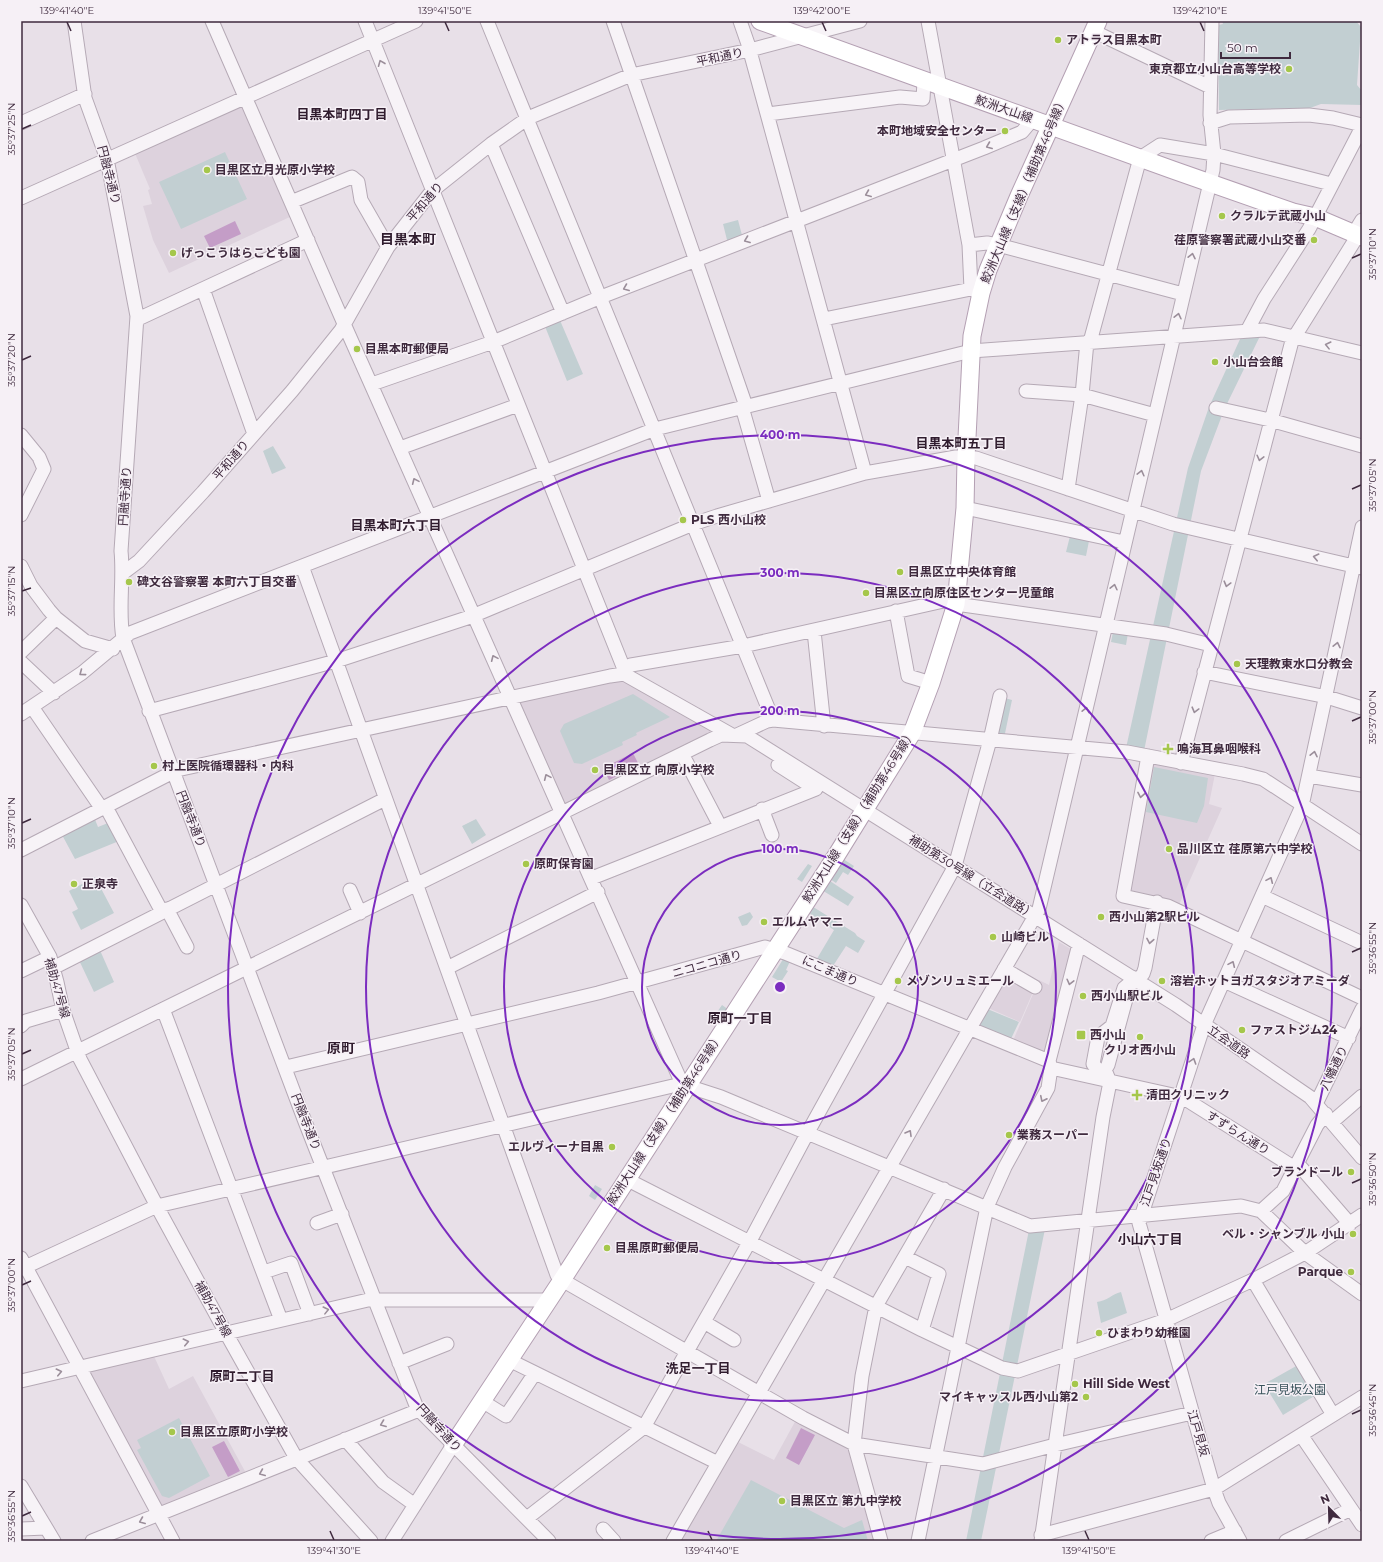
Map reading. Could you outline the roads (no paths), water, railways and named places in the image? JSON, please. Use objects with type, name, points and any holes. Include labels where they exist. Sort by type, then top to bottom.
[{"type":"main road","name":"鮫洲大山線","points":[[760,21],[1140,158],[1209,189],[1293,212],[1360,235]]},
{"type":"main road","name":"鮫洲大山線（支線）（補助第46号線）","points":[[453,1444],[562,1280],[685,1086],[776,949],[912,734],[931,683],[956,601],[965,508],[970,351],[976,291],[988,270],[1095,26]]},
{"type":"street","points":[[212,21],[345,326],[685,1086]]},
{"type":"street","points":[[365,21],[371,40],[585,570],[624,671],[735,736],[816,789],[853,811],[865,810]]},
{"type":"street","points":[[21,198],[416,21]]},
{"type":"street","points":[[487,21],[528,118],[773,720]]},
{"type":"street","points":[[613,21],[696,260],[744,407],[770,501]]},
{"type":"street","points":[[740,21],[750,50],[768,114],[842,383],[865,473]]},
{"type":"street","name":"平和通り","points":[[123,573],[147,553],[254,434],[345,326],[388,248],[432,191],[491,144],[528,118],[632,75],[750,50],[860,21]]},
{"type":"street","points":[[824,319],[976,291],[928,21]]},
{"type":"street","points":[[673,1541],[1041,903],[1124,542],[1184,294],[1194,243],[1209,189],[1214,154],[1210,123],[1212,21]]},
{"type":"street","name":"円融寺通り","points":[[77,22],[85,94],[107,159],[138,319],[121,550],[123,573],[121,614],[123,638],[149,711],[216,884],[248,972],[286,1067],[399,1363],[419,1410],[549,1541]]},
{"type":"street","points":[[1095,26],[1210,87]]},
{"type":"street","points":[[768,114],[900,97],[923,99],[924,81]]},
{"type":"street","points":[[21,123],[85,94]]},
{"type":"street","points":[[1210,123],[1229,117],[1309,115],[1333,118],[1362,126],[1314,220],[1264,299],[1247,331]]},
{"type":"street","points":[[372,384],[493,342],[601,297],[952,160],[1022,132],[1033,120]]},
{"type":"street","points":[[491,144],[563,313]]},
{"type":"street","points":[[1068,488],[1089,342],[1140,158],[1160,145],[1214,154],[1332,184]]},
{"type":"street","points":[[291,202],[352,177],[358,182],[361,200],[388,248]]},
{"type":"street","points":[[1181,763],[1270,420],[1294,336],[1360,235]]},
{"type":"street","points":[[138,319],[308,240]]},
{"type":"street","points":[[969,245],[987,243],[998,245],[1184,294]]},
{"type":"street","points":[[203,289],[254,434]]},
{"type":"street","points":[[187,947],[104,808],[26,710],[54,693],[113,649],[130,633],[655,429],[970,351],[1089,342],[1173,338],[1264,330],[1362,353]]},
{"type":"street","points":[[1026,391],[1082,395],[1155,415]]},
{"type":"street","points":[[400,448],[518,405]]},
{"type":"street","points":[[1216,408],[1270,420],[1362,446]]},
{"type":"street","points":[[21,434],[39,457],[44,469],[21,515]]},
{"type":"street","points":[[149,711],[336,661],[475,615],[694,524],[865,473],[956,457],[976,458],[1031,478],[1068,488],[1173,524],[1358,567]]},
{"type":"street","points":[[965,508],[1124,542]]},
{"type":"street","name":"江戸見坂通り","points":[[1166,1320],[1139,1223],[1182,1097],[1204,1025],[1302,806],[1358,567],[1362,527]]},
{"type":"street","points":[[21,566],[31,586],[48,610],[56,618],[85,641],[113,649]]},
{"type":"street","points":[[302,566],[557,1275],[562,1280],[803,1418],[854,1444],[983,1464],[1055,1444],[1192,1413]]},
{"type":"street","points":[[21,850],[104,808],[172,771],[361,729],[512,698],[624,671],[631,665],[743,646],[814,631],[896,611],[956,601],[1012,612],[1166,634],[1211,645]]},
{"type":"street","points":[[896,611],[908,676],[931,683]]},
{"type":"street","points":[[21,652],[56,618]]},
{"type":"street","points":[[814,631],[824,726]]},
{"type":"street","points":[[21,662],[54,693]]},
{"type":"street","points":[[1204,672],[1327,697],[1362,708]]},
{"type":"street","points":[[527,1518],[644,1427],[750,1241],[808,1132],[955,866],[990,740],[1000,696]]},
{"type":"street","points":[[564,816],[686,761],[767,721],[773,720],[912,734],[1127,752],[1263,779],[1362,844]]},
{"type":"street","points":[[21,1079],[79,1055],[165,1013],[564,816],[710,740],[721,735],[735,736]]},
{"type":"street","name":"補助第30号線（立会道路）","points":[[735,736],[747,736],[1080,944]]},
{"type":"street","points":[[1148,756],[1123,896],[1157,902],[1362,998]]},
{"type":"street","points":[[686,761],[720,826]]},
{"type":"street","points":[[1309,776],[1362,785]]},
{"type":"street","points":[[592,878],[762,809],[816,789]]},
{"type":"street","points":[[21,971],[52,962],[165,910],[385,799]]},
{"type":"street","points":[[762,809],[772,835]]},
{"type":"street","points":[[248,972],[360,913],[418,888]]},
{"type":"street","points":[[350,890],[360,913]]},
{"type":"street","points":[[447,968],[598,892]]},
{"type":"street","points":[[1262,896],[1362,943]]},
{"type":"street","points":[[1108,1076],[1098,1070],[1093,1064],[1098,1037],[1112,1026],[1124,988],[1143,974],[1157,902]]},
{"type":"street","name":"補助47号線","points":[[22,911],[52,962],[63,1010],[79,1055],[157,1206],[226,1333],[296,1458],[371,1541]]},
{"type":"street","points":[[918,1541],[934,1457],[987,1207],[1005,1167],[1048,1088],[1050,1065],[1080,944]]},
{"type":"street","name":"立会道路","points":[[1080,944],[1204,1025],[1310,1098],[1329,1118],[1362,1158]]},
{"type":"street","name":"ニコニコ通り","points":[[286,1067],[468,1025],[638,983],[766,947],[776,949]]},
{"type":"street","name":"にこま通り","points":[[776,949],[884,995],[969,1028],[1050,1065],[1108,1076],[1182,1097]]},
{"type":"street","points":[[1004,969],[1035,987]]},
{"type":"street","points":[[1133,980],[1108,1076],[1041,1538],[1214,1489],[1362,1397]]},
{"type":"street","points":[[1224,981],[1349,1038]]},
{"type":"street","name":"八幡通り","points":[[1316,1104],[1362,1009]]},
{"type":"street","points":[[21,1026],[26,1021],[63,1010]]},
{"type":"street","points":[[165,1013],[281,1320]]},
{"type":"street","points":[[21,1088],[79,1055]]},
{"type":"street","points":[[173,1541],[80,1367],[23,1265],[157,1206],[677,1086],[685,1086],[721,1097],[808,1132],[1030,1226],[1241,1206],[1261,1211],[1306,1253],[1362,1294]]},
{"type":"street","points":[[1261,1211],[1283,1191],[1317,1125],[1362,1096]]},
{"type":"street","name":"すずらん通り","points":[[1182,1097],[1297,1166],[1350,1224]]},
{"type":"street","points":[[626,1179],[922,1330],[1002,1368],[1018,1371],[1166,1320],[1253,1280],[1306,1253],[1362,1215]]},
{"type":"street","points":[[881,1541],[854,1444],[862,1376],[876,1306],[944,1189]]},
{"type":"street","points":[[317,1224],[342,1214]]},
{"type":"street","points":[[905,1257],[939,1274],[922,1330]]},
{"type":"street","points":[[264,1272],[291,1263],[310,1314]]},
{"type":"street","points":[[1253,1280],[1333,1416]]},
{"type":"street","points":[[21,1381],[375,1299],[548,1300]]},
{"type":"street","name":"江戸見坂","points":[[1166,1320],[1214,1489],[1219,1503],[1238,1536]]},
{"type":"street","points":[[704,1322],[734,1340]]},
{"type":"street","points":[[399,1363],[447,1344]]},
{"type":"street","points":[[509,1360],[718,1463]]},
{"type":"street","points":[[482,1401],[506,1416],[535,1373]]},
{"type":"street","points":[[92,1541],[419,1410]]},
{"type":"street","points":[[1301,1435],[1362,1525]]},
{"type":"street","points":[[345,1439],[383,1482],[415,1505]]},
{"type":"street","points":[[392,1541],[453,1444]]},
{"type":"street","points":[[21,1486],[54,1541]]},
{"type":"street","points":[[1286,1541],[1351,1509]]},
{"type":"street","points":[[21,1529],[46,1528]]},
{"type":"street","points":[[603,1529],[614,1541]]},
{"type":"street","points":[[1211,1541],[1238,1536]]},
{"type":"place","name":"アトラス目黒本町","points":[[1058,40]]},
{"type":"place","name":"東京都立小山台高等学校","points":[[1289,69]]},
{"type":"place","name":"本町地域安全センター","points":[[1005,131]]},
{"type":"place","name":"目黒区立月光原小学校","points":[[207,170]]},
{"type":"place","name":"クラルテ武蔵小山","points":[[1222,216]]},
{"type":"place","name":"荏原警察署武蔵小山交番","points":[[1314,240]]},
{"type":"place","name":"げっこうはらこども園","points":[[173,253]]},
{"type":"place","name":"目黒本町郵便局","points":[[357,349]]},
{"type":"place","name":"小山台会館","points":[[1215,362]]},
{"type":"place","name":"PLS 西小山校","points":[[683,520]]},
{"type":"place","name":"目黒区立中央体育館","points":[[900,572]]},
{"type":"place","name":"碑文谷警察署 本町六丁目交番","points":[[129,582]]},
{"type":"place","name":"目黒区立向原住区センター児童館","points":[[866,593]]},
{"type":"place","name":"天理教東水口分教会","points":[[1237,664]]},
{"type":"place","name":"鳴海耳鼻咽喉科","points":[[1168,749]]},
{"type":"place","name":"村上医院循環器科・内科","points":[[154,766]]},
{"type":"place","name":"目黒区立 向原小学校","points":[[595,770]]},
{"type":"place","name":"品川区立 荏原第六中学校","points":[[1169,849]]},
{"type":"place","name":"原町保育園","points":[[526,864]]},
{"type":"place","name":"正泉寺","points":[[74,884]]},
{"type":"place","name":"西小山第2駅ビル","points":[[1101,917]]},
{"type":"place","name":"エルムヤマニ","points":[[764,922]]},
{"type":"place","name":"山崎ビル","points":[[993,937]]},
{"type":"place","name":"メゾンリュミエール","points":[[898,981]]},
{"type":"place","name":"溶岩ホットヨガスタジオアミーダ","points":[[1162,981]]},
{"type":"place","name":"西小山駅ビル","points":[[1083,996]]},
{"type":"place","name":"ファストジム24","points":[[1242,1030]]},
{"type":"place","name":"西小山","points":[[1081,1035]]},
{"type":"place","name":"クリオ西小山","points":[[1140,1037]]},
{"type":"place","name":"清田クリニック","points":[[1137,1095]]},
{"type":"place","name":"業務スーパー","points":[[1009,1135]]},
{"type":"place","name":"エルヴィーナ目黒","points":[[612,1147]]},
{"type":"place","name":"ブランドール","points":[[1351,1172]]},
{"type":"place","name":"ベル・シャンブル 小山","points":[[1353,1234]]},
{"type":"place","name":"目黒原町郵便局","points":[[607,1248]]},
{"type":"place","name":"Parque","points":[[1351,1272]]},
{"type":"place","name":"ひまわり幼稚園","points":[[1099,1333]]},
{"type":"place","name":"Hill Side West","points":[[1075,1384]]},
{"type":"place","name":"マイキャッスル西小山第2","points":[[1086,1397]]},
{"type":"place","name":"目黒区立原町小学校","points":[[172,1432]]},
{"type":"place","name":"目黒区立 第九中学校","points":[[782,1501]]},
{"type":"district","name":"目黒本町四丁目","points":[[342,114]]},
{"type":"district","name":"目黒本町","points":[[408,239]]},
{"type":"district","name":"目黒本町五丁目","points":[[961,443]]},
{"type":"district","name":"目黒本町六丁目","points":[[396,525]]},
{"type":"district","name":"原町一丁目","points":[[740,1018]]},
{"type":"district","name":"原町","points":[[341,1048]]},
{"type":"district","name":"小山六丁目","points":[[1150,1239]]},
{"type":"district","name":"洗足一丁目","points":[[698,1368]]},
{"type":"district","name":"原町二丁目","points":[[242,1376]]},
{"type":"park label","name":"江戸見坂公園","points":[[1290,1390]]}]
